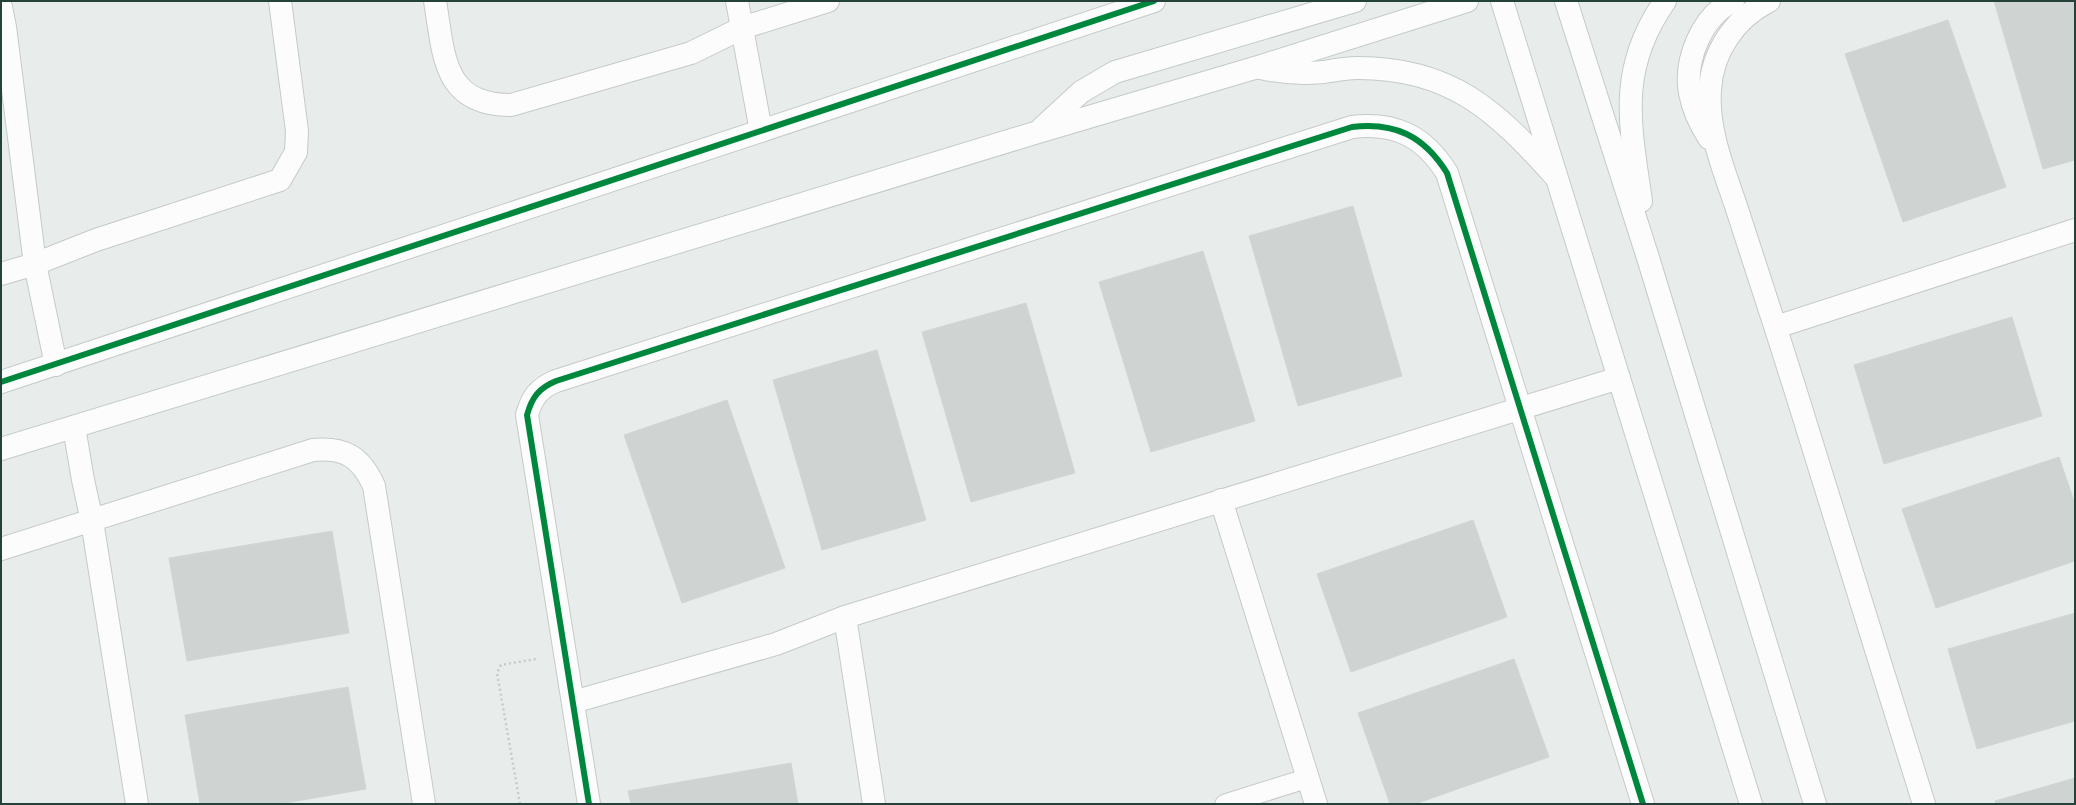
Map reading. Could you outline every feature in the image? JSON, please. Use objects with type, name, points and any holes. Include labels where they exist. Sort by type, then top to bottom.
[{"type":"street","points":[[1,274],[35,264],[96,240],[280,180],[296,152],[297,132],[280,1]]},
{"type":"street","points":[[435,1],[443,52],[449,71],[459,86],[469,94],[492,105],[511,105],[691,53],[742,28],[828,1]]},
{"type":"street","points":[[737,1],[760,131]]},
{"type":"street","points":[[1,382],[1154,1]]},
{"type":"street","points":[[1038,132],[1081,92],[1115,72],[1355,1]]},
{"type":"street","points":[[1,449],[1038,132],[1258,67],[1467,1]]},
{"type":"street","points":[[1502,1],[1751,804]]},
{"type":"street","points":[[1566,1],[1649,261],[1815,804]]},
{"type":"street","points":[[1649,261],[1631,133],[1630,85],[1634,63],[1642,40],[1652,19],[1665,1]]},
{"type":"street","points":[[1720,158],[1695,111],[1690,92],[1690,72],[1694,52],[1702,33],[1714,17],[1733,1]]},
{"type":"street","points":[[1769,1],[1759,6],[1734,28],[1717,57],[1710,90],[1710,106],[1720,158],[1776,327],[1924,804]]},
{"type":"street","points":[[1,7],[5,27],[35,264],[56,365]]},
{"type":"street","points":[[1258,67],[1279,72],[1300,73],[1356,68],[1382,69],[1432,80],[1479,102],[1500,118],[1558,179]]},
{"type":"street","points":[[589,804],[528,415],[530,403],[536,393],[545,386],[1352,127],[1368,125],[1400,130],[1427,147],[1447,173],[1643,804]]},
{"type":"street","points":[[1776,327],[2075,231]]},
{"type":"street","points":[[573,702],[776,644],[845,617],[1619,378]]},
{"type":"street","points":[[74,427],[92,521],[137,804]]},
{"type":"street","points":[[1,549],[313,450],[328,448],[344,452],[358,460],[368,472],[374,486],[424,804]]},
{"type":"street","points":[[1221,500],[1316,804]]},
{"type":"street","points":[[845,617],[874,804]]},
{"type":"lane","points":[[1225,804],[1308,778]]},
{"type":"path","points":[[520,804],[498,670],[501,665],[565,653]]},
{"type":"building","points":[[1994,1],[2075,1],[2075,160],[2043,169]]},
{"type":"building","points":[[1948,20],[2006,187],[1903,222],[1845,54]]},
{"type":"building","points":[[1353,206],[1402,376],[1298,406],[1249,236]]},
{"type":"building","points":[[1203,251],[1255,421],[1151,452],[1099,282]]},
{"type":"building","points":[[1026,303],[1075,473],[971,502],[922,332]]},
{"type":"building","points":[[2012,317],[2042,416],[1884,464],[1854,365]]},
{"type":"building","points":[[877,350],[926,520],[822,550],[773,380]]},
{"type":"building","points":[[727,400],[785,568],[682,603],[624,435]]},
{"type":"building","points":[[2059,457],[2075,504],[2075,561],[1936,608],[1902,509]]},
{"type":"building","points":[[1473,520],[1507,617],[1351,672],[1317,574]]},
{"type":"building","points":[[332,531],[349,633],[187,661],[169,558]]},
{"type":"building","points":[[2075,613],[2075,721],[1977,749],[1948,649]]},
{"type":"building","points":[[1514,659],[1549,757],[1415,804],[1390,804],[1358,713]]},
{"type":"building","points":[[348,687],[366,789],[279,804],[200,804],[185,715]]},
{"type":"building","points":[[791,763],[798,804],[631,804],[628,791]]},
{"type":"building","points":[[2075,778],[2075,804],[1996,804],[1995,801]]},
{"type":"cycle path","points":[[1,382],[1154,1]]},
{"type":"cycle path","points":[[589,804],[527,415],[531,403],[541,390],[556,381],[1352,127],[1367,126],[1382,127],[1407,134],[1428,150],[1438,160],[1447,173],[1643,804]]}]
